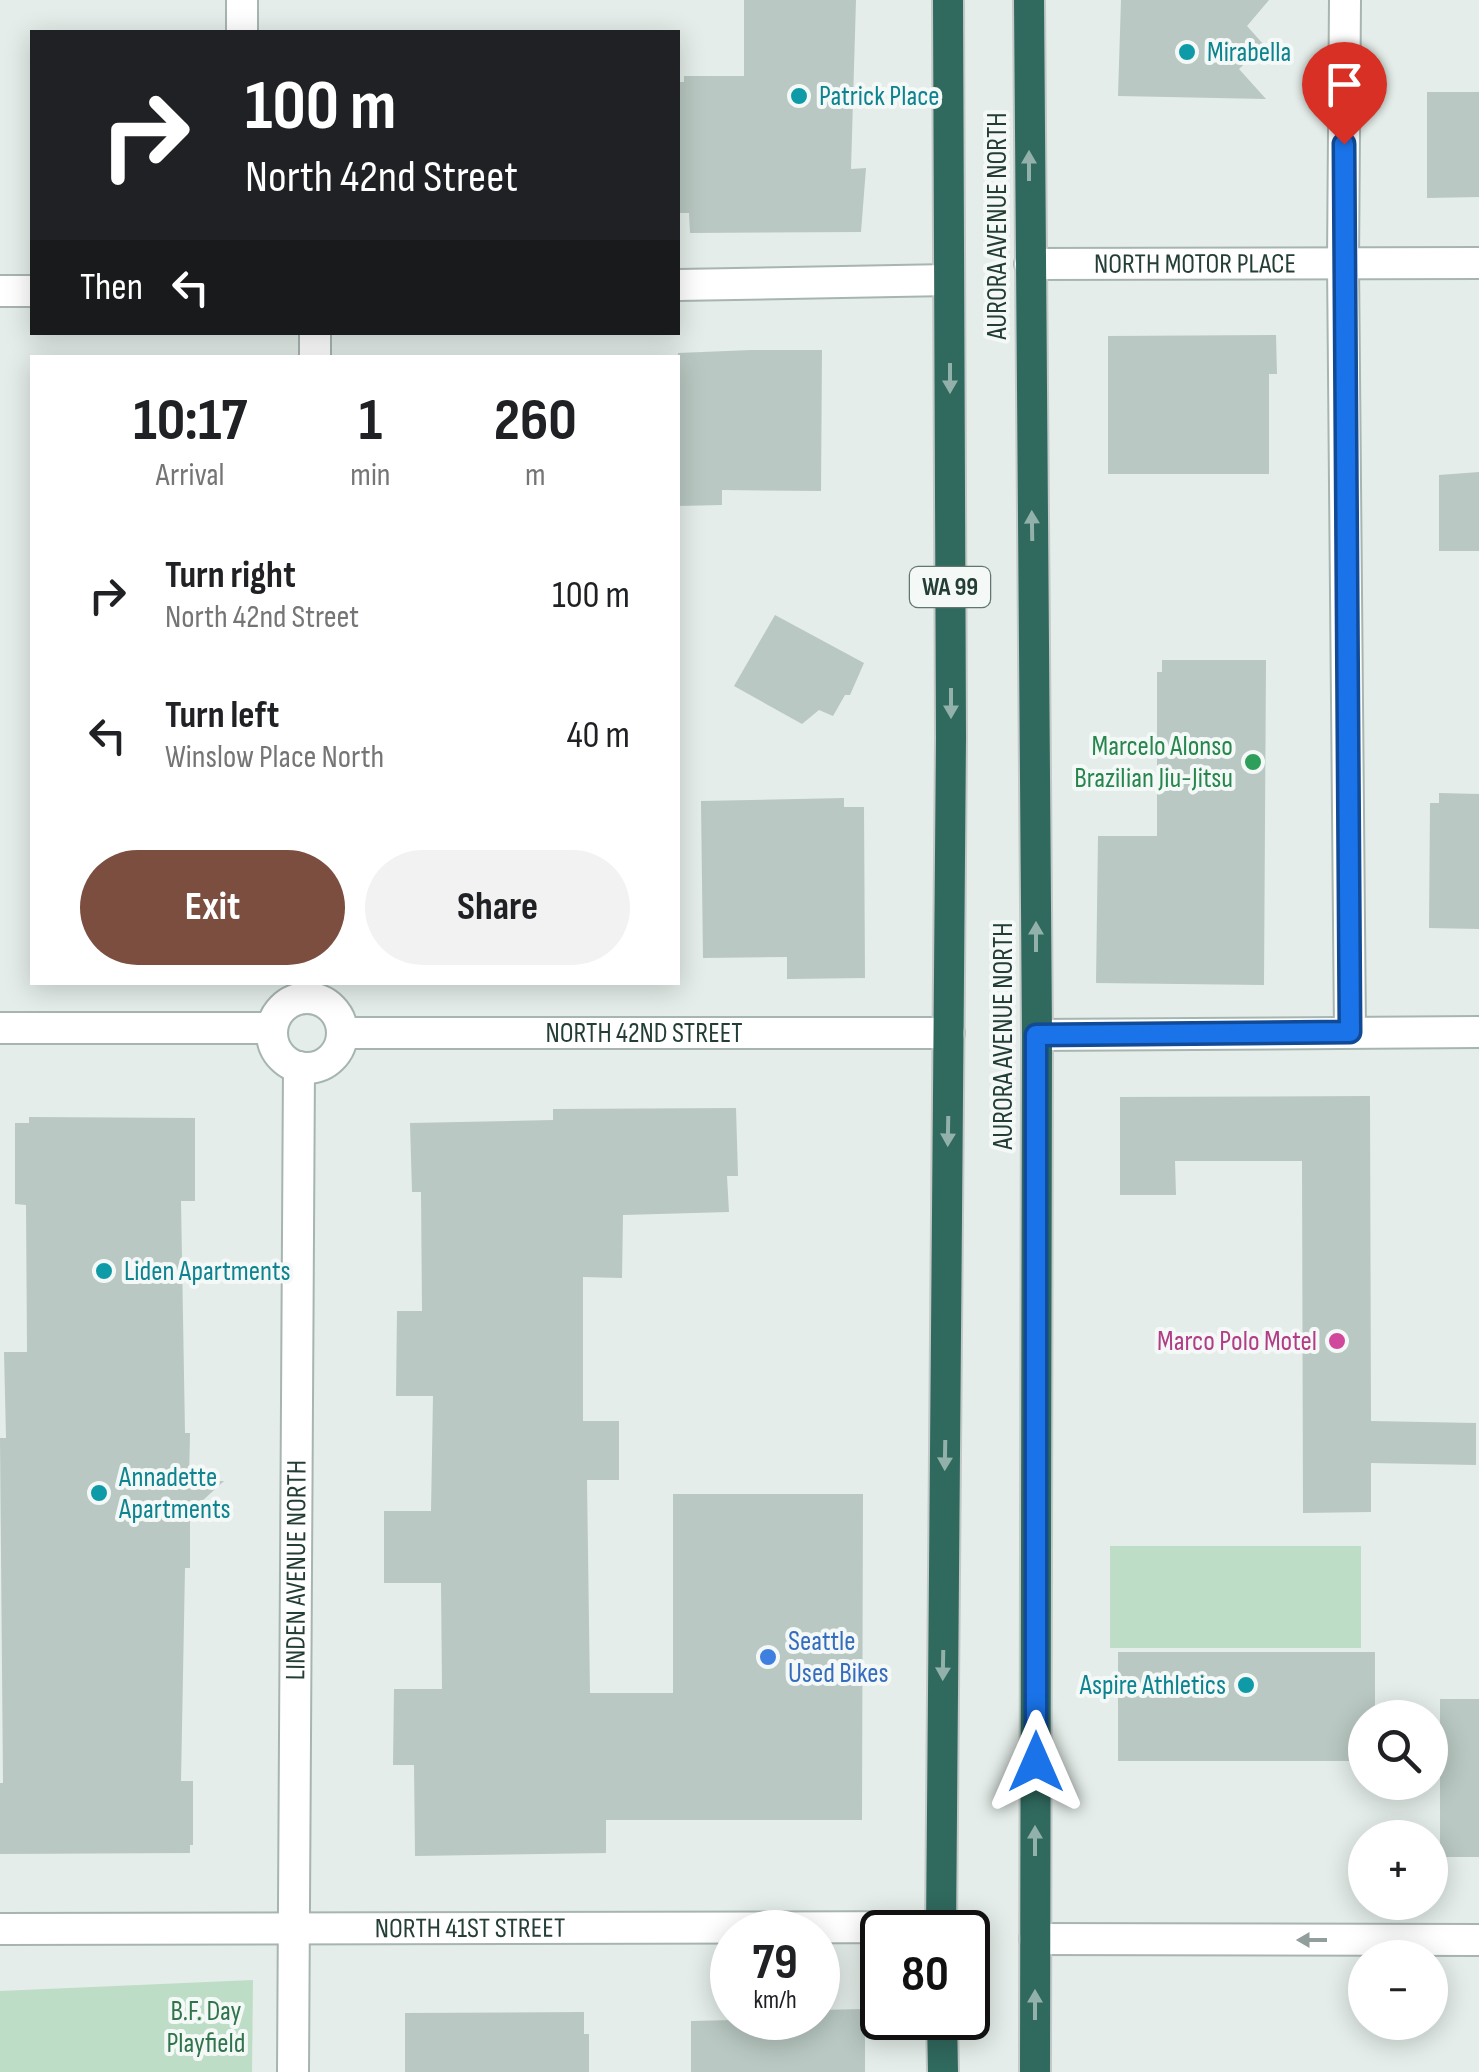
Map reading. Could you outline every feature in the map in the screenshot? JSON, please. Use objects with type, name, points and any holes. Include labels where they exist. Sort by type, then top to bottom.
[{"type":"highway","name":"AURORA AVENUE NORTH","points":[[941,1910],[949,1033],[948,0]]},
{"type":"highway","name":"AURORA AVENUE NORTH","points":[[1029,0],[1036,1035],[1035,2072]]},
{"type":"highway","points":[[942,2040],[943,2072]]},
{"type":"street","points":[[242,0],[242,30]]},
{"type":"street","points":[[1345,0],[1343,263],[1350,1032]]},
{"type":"street","name":"NORTH MOTOR PLACE","points":[[1030,264],[1479,263]]},
{"type":"street","points":[[680,286],[949,280]]},
{"type":"street","points":[[0,291],[30,291]]},
{"type":"street","points":[[310,990],[335,1012],[342,1033],[334,1056],[315,1067],[299,1067],[283,1059],[276,1050],[272,1028],[282,1007],[310,990]]},
{"type":"street","points":[[0,1028],[272,1028]]},
{"type":"street","points":[[1036,1035],[1479,1032]]},
{"type":"street","name":"NORTH 42ND STREET","points":[[342,1033],[949,1033]]},
{"type":"street","name":"LINDEN AVENUE NORTH","points":[[293,2072],[299,1067]]},
{"type":"street","name":"NORTH 41ST STREET","points":[[0,1929],[860,1930]]},
{"type":"street","points":[[1036,1939],[1479,1940]]},
{"type":"green space","points":[[1110,1546],[1361,1546],[1361,1648],[1110,1648]]},
{"type":"green space","name":"B.F. Day Playfield","points":[[253,1980],[252,2072],[0,2072],[0,1991]]},
{"type":"building","name":"Patrick Place","points":[[744,0],[856,0],[851,169],[866,168],[861,232],[690,233],[689,213],[680,213],[680,82],[684,82],[684,76],[744,76]]},
{"type":"building","name":"Mirabella","points":[[1121,0],[1269,0],[1247,26],[1264,45],[1239,69],[1266,99],[1118,96]]},
{"type":"building","points":[[1427,92],[1479,92],[1479,197],[1427,198]]},
{"type":"building","points":[[1276,335],[1277,374],[1269,374],[1269,474],[1108,474],[1108,336]]},
{"type":"building","points":[[822,350],[821,491],[722,490],[722,505],[680,506],[678,353]]},
{"type":"building","points":[[1479,472],[1479,551],[1439,551],[1439,475]]},
{"type":"building","points":[[775,615],[864,663],[850,695],[845,695],[833,716],[819,710],[802,724],[734,686]]},
{"type":"building","points":[[1162,660],[1266,660],[1264,985],[1096,983],[1098,836],[1157,836],[1157,672],[1162,672]]},
{"type":"building","points":[[1439,793],[1479,794],[1479,929],[1429,928],[1430,803],[1439,803]]},
{"type":"building","points":[[844,798],[844,807],[864,807],[865,978],[787,979],[787,957],[703,958],[701,801]]},
{"type":"building","name":"Marco Polo Motel","points":[[1370,1096],[1371,1421],[1476,1423],[1476,1465],[1371,1463],[1371,1512],[1303,1513],[1302,1161],[1175,1161],[1176,1195],[1120,1195],[1120,1097]]},
{"type":"building","points":[[736,1108],[738,1176],[727,1176],[729,1212],[623,1215],[622,1278],[583,1277],[583,1421],[619,1421],[619,1480],[587,1480],[590,1693],[673,1693],[673,1494],[863,1494],[862,1820],[606,1820],[606,1853],[415,1856],[414,1765],[393,1765],[394,1689],[442,1689],[441,1583],[384,1583],[384,1511],[431,1511],[433,1396],[396,1396],[397,1311],[422,1311],[421,1192],[412,1192],[410,1123],[553,1120],[553,1109]]},
{"type":"building","points":[[29,1117],[195,1118],[195,1201],[181,1201],[185,1433],[190,1433],[189,1481],[224,1481],[190,1512],[190,1568],[185,1568],[181,1781],[193,1781],[190,1853],[0,1854],[0,1438],[6,1438],[4,1352],[27,1352],[26,1205],[15,1204],[15,1123],[29,1123]]},
{"type":"building","name":"Aspire Athletics","points":[[1118,1652],[1375,1652],[1375,1700],[1348,1700],[1348,1761],[1118,1761]]},
{"type":"building","points":[[1479,1699],[1479,1857],[1448,1857],[1448,1820],[1440,1820],[1440,1800],[1448,1800],[1448,1700],[1440,1700]]},
{"type":"building","points":[[860,2009],[865,2072],[691,2072],[691,2021],[710,2021],[710,2040],[840,2040],[840,2010]]},
{"type":"building","points":[[584,2012],[584,2034],[589,2034],[589,2072],[405,2072],[405,2013]]},
{"type":"place","name":"Mirabella","points":[[1187,52]]},
{"type":"place","name":"Patrick Place","points":[[799,96]]},
{"type":"place","name":"Marcelo Alonso Brazilian Jiu-Jitsu","points":[[1253,762]]},
{"type":"place","name":"Liden Apartments","points":[[104,1271]]},
{"type":"place","name":"Marco Polo Motel","points":[[1337,1341]]},
{"type":"place","name":"Annadette Apartments","points":[[99,1493]]},
{"type":"place","name":"Seattle Used Bikes","points":[[768,1657]]},
{"type":"place","name":"Aspire Athletics","points":[[1246,1685]]},
{"type":"route","points":[[1036,1762],[1036,1035],[1350,1032],[1344,144]]}]
